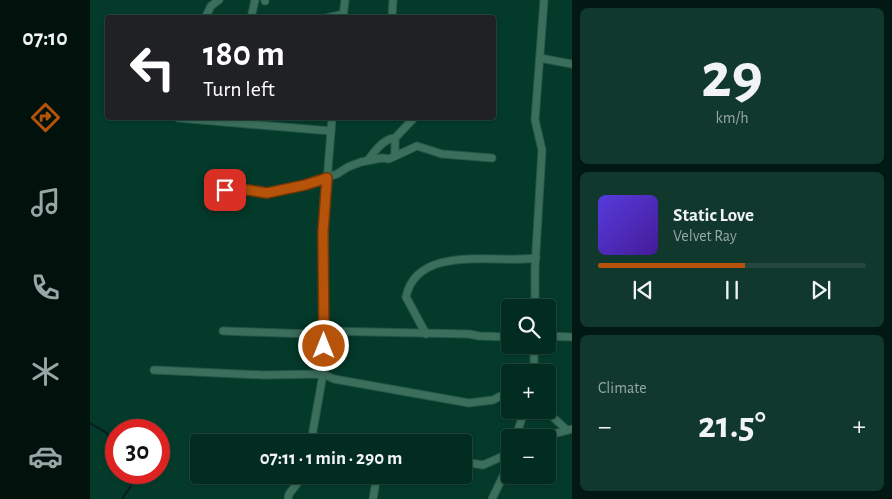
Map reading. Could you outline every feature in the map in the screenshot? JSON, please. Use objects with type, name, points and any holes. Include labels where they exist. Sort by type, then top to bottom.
[{"type":"street","points":[[206,15],[211,6],[219,0]]},
{"type":"street","points":[[252,15],[255,0]]},
{"type":"street","points":[[344,15],[345,0]]},
{"type":"street","points":[[392,15],[393,0]]},
{"type":"street","points":[[535,299],[542,150],[536,120],[544,0]]},
{"type":"street","points":[[540,58],[572,64]]},
{"type":"street","points":[[202,120],[331,131]]},
{"type":"street","points":[[312,434],[323,374],[323,232],[332,120]]},
{"type":"street","points":[[368,160],[389,138],[394,138],[412,120]]},
{"type":"street","points":[[394,138],[395,156]]},
{"type":"street","points":[[216,191],[248,190],[267,193],[305,185],[327,178],[348,167],[368,160],[389,159],[417,146],[442,154],[492,158]]},
{"type":"street","points":[[375,151],[382,158]]},
{"type":"street","points":[[426,334],[406,297],[412,280],[420,273],[434,265],[462,260],[536,258]]},
{"type":"street","points":[[223,331],[311,334],[324,331],[469,334],[501,337]]},
{"type":"street","points":[[556,336],[572,337]]},
{"type":"street","points":[[154,370],[323,374],[334,379],[469,403],[493,400],[501,396]]},
{"type":"street","points":[[556,418],[570,429]]},
{"type":"street","points":[[556,433],[570,429]]},
{"type":"street","points":[[472,463],[483,465],[501,456]]},
{"type":"street","points":[[492,499],[501,480]]},
{"type":"street","points":[[288,499],[289,494],[297,484]]},
{"type":"street","points":[[373,499],[375,484]]},
{"type":"waterway","points":[[90,423],[105,432]]},
{"type":"waterway","points":[[122,499],[131,486],[130,484]]},
{"type":"route","points":[[225,190],[248,190],[267,193],[327,178],[323,232],[324,346]]}]
